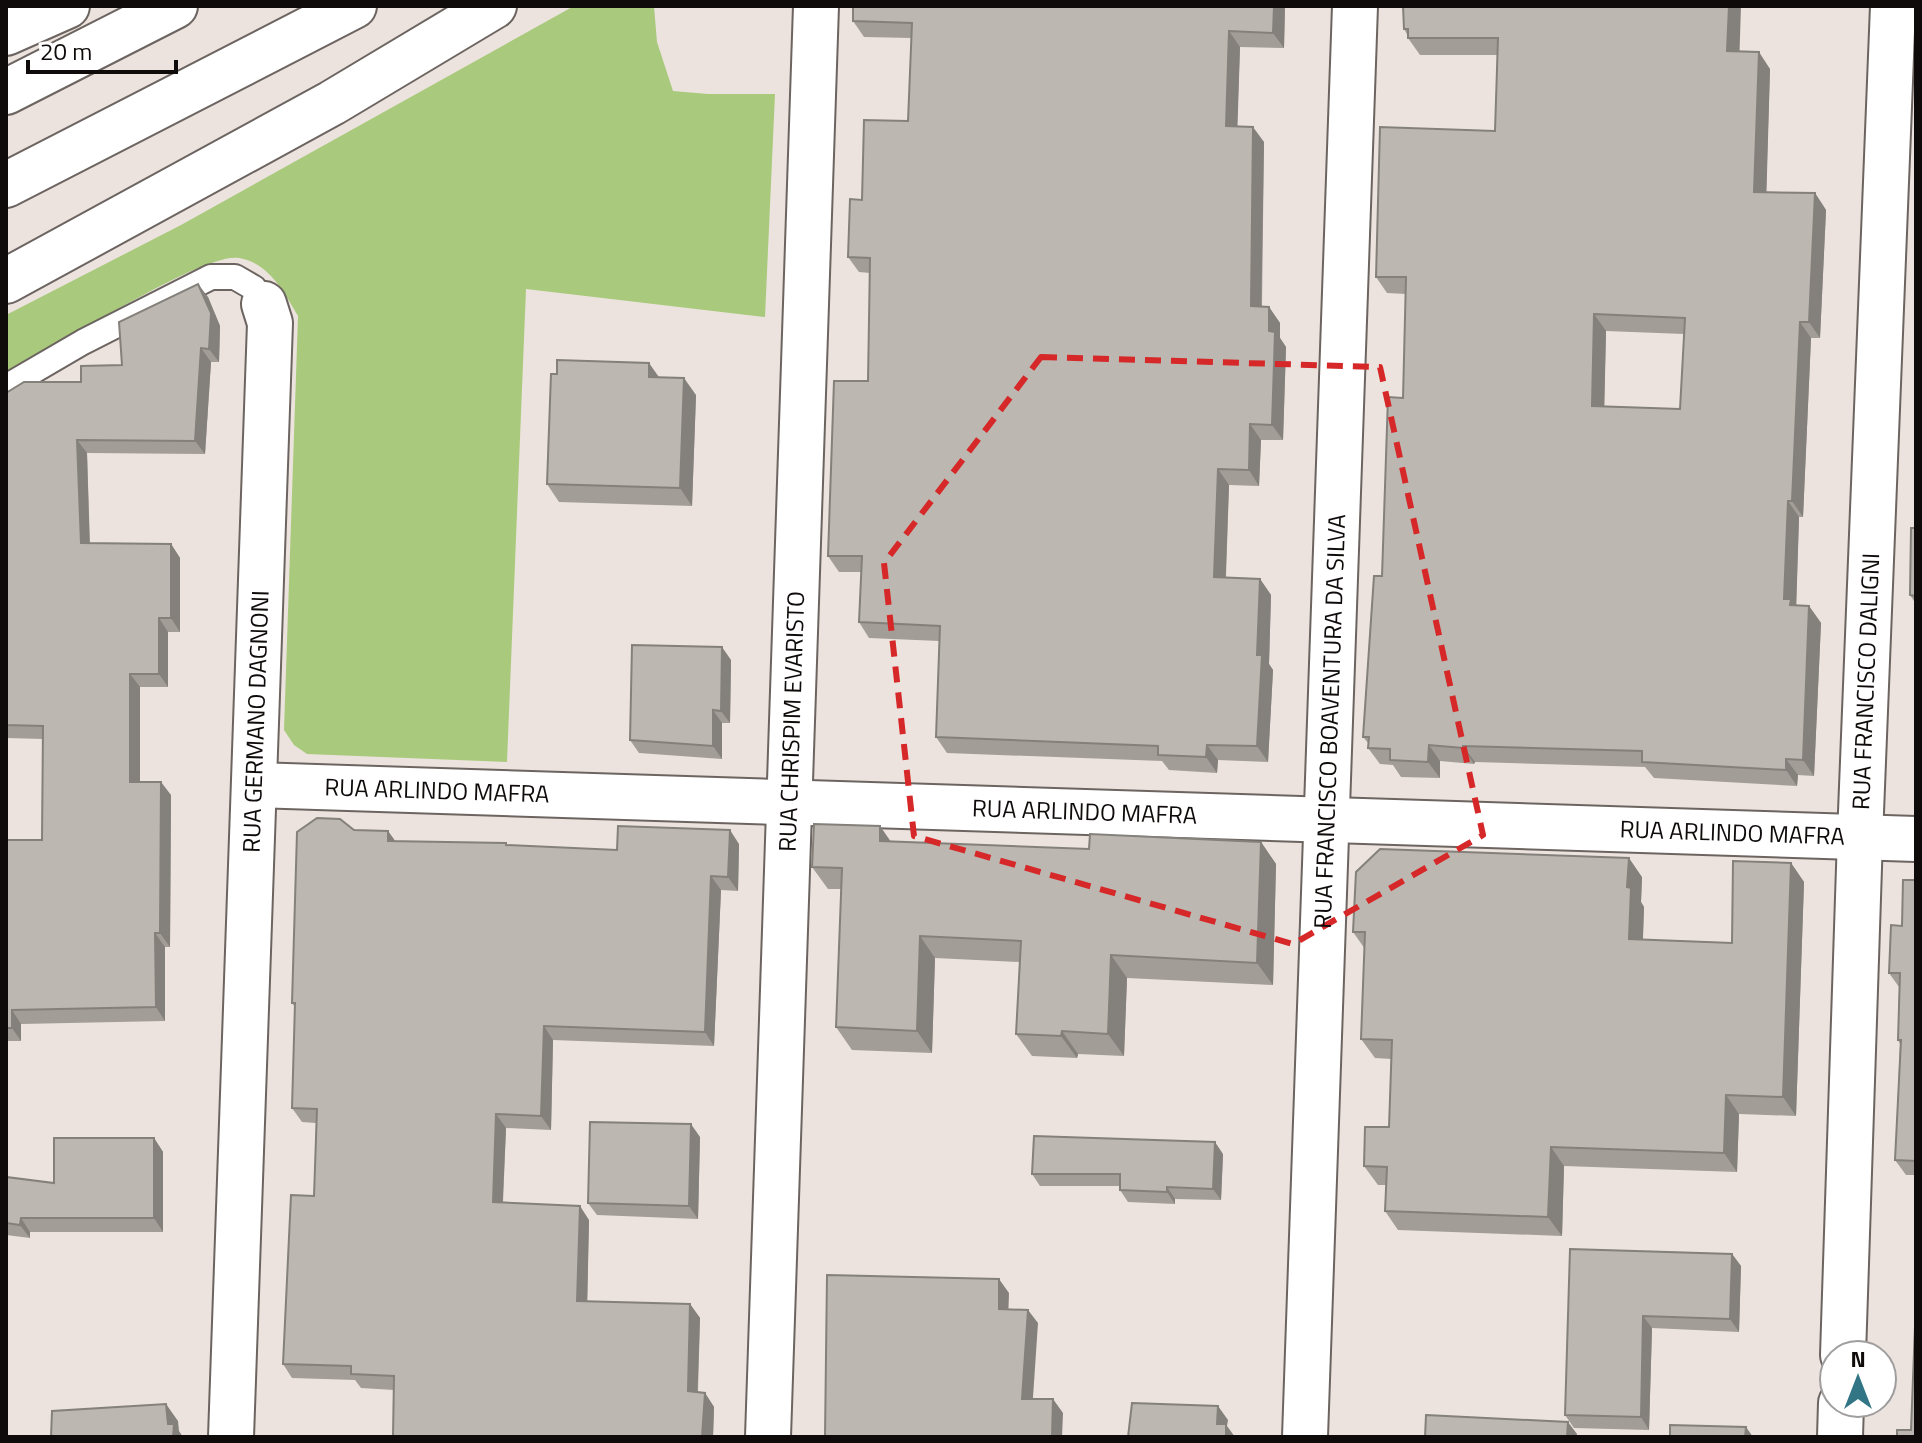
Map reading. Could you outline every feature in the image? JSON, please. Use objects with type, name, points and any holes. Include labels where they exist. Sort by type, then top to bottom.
[{"type":"street","points":[[6,33],[67,6]]},
{"type":"street","points":[[6,92],[175,6]]},
{"type":"street","points":[[6,185],[354,6]]},
{"type":"street","points":[[6,281],[332,103],[494,6]]},
{"type":"street","name":"RUA CHRISPIM EVARISTO","points":[[768,1437],[816,6]]},
{"type":"street","name":"RUA FRANCISCO BOAVENTURA DA SILVA","points":[[1305,1437],[1355,6]]},
{"type":"street","name":"RUA FRANCISCO DALIGNI","points":[[1844,1339],[1893,6]]},
{"type":"street","name":"RUA GERMANO DAGNONI","points":[[231,1437],[270,323],[264,304]]},
{"type":"street","name":"RUA ARLINDO MAFRA","points":[[255,785],[1916,839]]},
{"type":"lane","name":"RUA GERMANO DAGNONI","points":[[6,387],[83,342],[211,277],[235,277],[254,288],[264,304]]},
{"type":"highlighted area","points":[[1041,357],[1380,367],[1483,835],[1293,944],[914,836],[884,563]]},
{"type":"green space","points":[[574,6],[654,6],[657,42],[673,91],[775,94],[765,317],[526,289],[507,762],[307,754],[294,745],[284,730],[298,316],[281,288],[267,272],[250,261],[239,258],[220,260],[160,286],[6,376],[6,315],[181,225]]},
{"type":"building","points":[[853,6],[1274,6],[1273,33],[1229,31],[1226,126],[1253,127],[1251,306],[1269,307],[1269,331],[1275,332],[1272,425],[1250,424],[1249,470],[1218,469],[1214,577],[1260,579],[1257,655],[1262,655],[1257,746],[1207,745],[1206,757],[1158,755],[1158,746],[936,737],[940,626],[859,622],[862,556],[828,556],[834,381],[868,381],[870,258],[848,257],[850,199],[862,200],[864,120],[908,121],[912,23],[853,21]]},
{"type":"building","points":[[1403,6],[1729,6],[1727,51],[1759,52],[1754,192],[1815,193],[1809,322],[1800,322],[1784,599],[1791,599],[1790,605],[1809,606],[1803,760],[1786,759],[1786,770],[1642,762],[1642,751],[1429,745],[1428,762],[1390,760],[1390,749],[1368,748],[1369,737],[1363,737],[1374,576],[1382,576],[1388,397],[1403,398],[1406,277],[1376,277],[1380,127],[1495,131],[1498,38],[1408,38],[1408,29],[1404,29]],"holes":[[[1594,314],[1685,318],[1680,409],[1592,406]]]},
{"type":"building","points":[[198,284],[211,313],[209,349],[201,348],[195,441],[77,440],[81,543],[171,544],[171,618],[159,618],[159,674],[130,674],[130,782],[161,782],[160,933],[155,933],[156,1007],[12,1010],[12,1028],[6,1028],[6,840],[42,840],[43,726],[6,725],[6,393],[24,382],[81,382],[81,366],[122,365],[119,322]]},
{"type":"building","points":[[557,360],[649,363],[649,377],[684,378],[680,488],[547,484],[551,374],[557,374]]},
{"type":"building","points":[[1911,528],[1916,528],[1916,596],[1910,595]]},
{"type":"building","points":[[632,645],[722,647],[721,711],[713,710],[713,746],[630,740]]},
{"type":"building","points":[[317,818],[340,819],[354,830],[388,831],[388,841],[506,843],[617,850],[618,826],[730,830],[728,877],[711,876],[705,1032],[544,1026],[541,1116],[496,1114],[493,1202],[580,1206],[577,1301],[690,1304],[688,1391],[705,1393],[702,1437],[393,1437],[394,1376],[351,1374],[351,1366],[283,1364],[291,1195],[314,1196],[317,1109],[292,1108],[295,1003],[292,1003],[297,832]]},
{"type":"building","points":[[814,824],[880,826],[880,841],[1089,849],[1090,834],[1261,842],[1257,963],[1111,955],[1108,1034],[1062,1031],[1061,1036],[1016,1034],[1021,941],[920,936],[917,1031],[836,1027],[842,868],[812,867]]},
{"type":"building","points":[[1380,849],[1629,858],[1629,939],[1732,943],[1733,861],[1791,863],[1783,1097],[1726,1095],[1724,1153],[1551,1147],[1548,1217],[1385,1211],[1387,1167],[1364,1166],[1365,1127],[1389,1127],[1392,1040],[1361,1039],[1365,932],[1353,932],[1356,872]]},
{"type":"building","points":[[1903,880],[1916,880],[1916,1161],[1895,1160],[1901,1040],[1898,1040],[1900,973],[1889,973],[1891,925],[1902,926]]},
{"type":"building","points":[[590,1122],[691,1124],[689,1206],[588,1203]]},
{"type":"building","points":[[1034,1136],[1215,1142],[1213,1189],[1167,1187],[1167,1192],[1120,1190],[1120,1174],[1032,1174]]},
{"type":"building","points":[[54,1138],[154,1138],[154,1218],[21,1218],[20,1225],[6,1223],[6,1177],[54,1183]]},
{"type":"building","points":[[1570,1249],[1732,1254],[1730,1319],[1643,1316],[1641,1417],[1565,1415]]},
{"type":"building","points":[[827,1275],[999,1279],[999,1309],[1028,1310],[1022,1399],[1053,1399],[1052,1437],[825,1437]]},
{"type":"building","points":[[1916,1300],[1916,1437],[1897,1437],[1897,1430],[1911,1430]]},
{"type":"building","points":[[1132,1403],[1218,1406],[1217,1424],[1226,1424],[1226,1437],[1128,1437]]},
{"type":"building","points":[[166,1404],[168,1424],[174,1424],[173,1437],[51,1437],[52,1411]]},
{"type":"building","points":[[1426,1415],[1568,1422],[1567,1437],[1425,1437]]},
{"type":"building","points":[[1670,1425],[1746,1427],[1745,1437],[1670,1437]]}]
